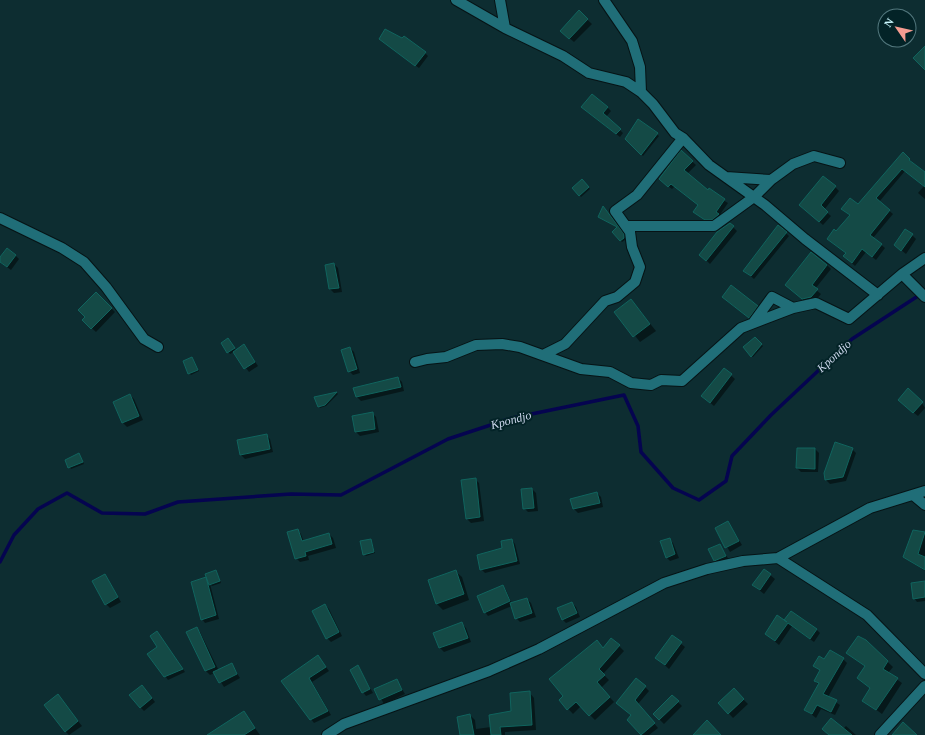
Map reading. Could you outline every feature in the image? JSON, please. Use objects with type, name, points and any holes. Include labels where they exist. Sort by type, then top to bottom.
[{"type":"street","points":[[456,0],[505,28],[563,56],[589,73],[626,82],[641,92],[653,104],[675,133],[683,138],[709,165],[754,197],[805,240],[878,295]]},
{"type":"street","points":[[500,0],[505,28]]},
{"type":"street","points":[[604,0],[632,41],[640,67],[641,92]]},
{"type":"street","points":[[543,355],[565,344],[605,301],[616,296],[635,282],[640,267],[632,246],[630,232],[615,211],[637,195],[683,138]]},
{"type":"street","points":[[626,226],[714,226],[754,197],[771,180],[793,164],[814,156],[840,163]]},
{"type":"street","points":[[726,177],[771,180]]},
{"type":"street","points":[[0,218],[62,248],[84,262],[106,287],[144,338],[158,348]]},
{"type":"street","points":[[415,362],[446,357],[476,345],[508,345],[543,355],[581,369],[610,372],[630,383],[651,385],[661,380],[682,381],[742,328],[793,308],[816,303],[849,319],[878,295],[905,277],[925,258]]},
{"type":"street","points":[[905,277],[925,297]]},
{"type":"street","points":[[753,323],[772,297],[793,308]]},
{"type":"street","points":[[327,735],[344,724],[489,671],[532,652],[664,583],[707,569],[743,561],[778,558],[870,508],[925,491]]},
{"type":"street","points":[[913,495],[925,505]]},
{"type":"street","points":[[778,558],[867,615],[925,674]]},
{"type":"street","points":[[880,735],[925,686]]},
{"type":"building","points":[[579,10],[588,19],[569,39],[560,31]]},
{"type":"building","points":[[385,29],[402,38],[404,36],[426,52],[415,66],[379,39]]},
{"type":"building","points":[[925,46],[925,70],[913,58]]},
{"type":"building","points":[[592,94],[608,107],[603,113],[621,129],[616,134],[581,107]]},
{"type":"building","points":[[638,119],[658,133],[641,155],[625,139]]},
{"type":"building","points":[[681,150],[693,161],[684,170],[708,190],[709,188],[725,199],[716,212],[719,214],[712,220],[705,220],[693,212],[698,205],[671,184],[668,187],[659,179]]},
{"type":"building","points":[[903,152],[910,159],[909,160],[925,172],[925,187],[902,169],[876,198],[890,210],[870,235],[882,244],[872,257],[862,249],[852,263],[843,256],[846,253],[827,239],[834,229],[836,231],[850,215],[841,209],[850,198],[858,204]]},
{"type":"building","points":[[823,176],[836,186],[821,205],[828,212],[819,222],[799,205]]},
{"type":"building","points":[[582,179],[589,187],[579,196],[572,188]]},
{"type":"building","points":[[603,206],[624,234],[624,238],[620,241],[612,232],[617,227],[598,217]]},
{"type":"building","points":[[730,223],[734,226],[706,261],[699,255],[717,232]]},
{"type":"building","points":[[778,225],[787,232],[751,276],[743,271]]},
{"type":"building","points":[[905,229],[913,234],[901,251],[894,245]]},
{"type":"building","points":[[7,248],[16,255],[7,267],[0,262],[0,257]]},
{"type":"building","points":[[811,252],[827,265],[812,285],[818,289],[811,297],[802,299],[785,285]]},
{"type":"building","points":[[334,263],[339,288],[329,289],[325,265]]},
{"type":"building","points":[[731,285],[758,306],[749,318],[722,297]]},
{"type":"building","points":[[96,292],[112,308],[91,329],[82,320],[85,317],[78,310]]},
{"type":"building","points":[[631,299],[650,324],[633,337],[614,312]]},
{"type":"building","points":[[755,337],[762,344],[751,357],[743,347]]},
{"type":"building","points":[[228,338],[235,348],[227,353],[221,343]]},
{"type":"building","points":[[244,344],[255,362],[244,369],[233,352]]},
{"type":"building","points":[[350,347],[357,369],[348,372],[341,350]]},
{"type":"building","points":[[192,357],[198,370],[188,374],[183,361]]},
{"type":"building","points":[[724,368],[732,374],[710,403],[701,396]]},
{"type":"building","points":[[398,377],[401,387],[356,397],[353,388]]},
{"type":"building","points":[[908,388],[923,402],[913,413],[898,400]]},
{"type":"building","points":[[337,392],[325,405],[318,407],[314,397]]},
{"type":"building","points":[[130,394],[139,416],[122,423],[113,402]]},
{"type":"building","points":[[373,412],[375,429],[355,432],[352,416]]},
{"type":"building","points":[[267,434],[270,449],[240,455],[237,440]]},
{"type":"building","points":[[835,442],[853,448],[843,477],[825,480],[824,473]]},
{"type":"building","points":[[797,448],[815,448],[815,469],[796,468]]},
{"type":"building","points":[[79,453],[83,462],[68,468],[65,460]]},
{"type":"building","points":[[476,478],[480,517],[466,519],[461,480]]},
{"type":"building","points":[[532,488],[534,508],[523,509],[521,489]]},
{"type":"building","points":[[597,492],[600,503],[573,509],[570,499]]},
{"type":"building","points":[[728,521],[739,541],[725,548],[715,528]]},
{"type":"building","points":[[298,529],[302,541],[329,533],[332,544],[305,552],[306,556],[295,559],[287,532]]},
{"type":"building","points":[[913,530],[925,532],[918,554],[925,557],[925,570],[903,557]]},
{"type":"building","points":[[670,538],[675,554],[666,558],[660,541]]},
{"type":"building","points":[[371,539],[374,552],[363,555],[360,541]]},
{"type":"building","points":[[512,539],[517,561],[480,570],[477,555],[502,548],[501,541]]},
{"type":"building","points":[[720,544],[726,556],[714,561],[708,549]]},
{"type":"building","points":[[764,569],[771,574],[760,590],[752,585]]},
{"type":"building","points":[[216,570],[220,581],[209,585],[205,574]]},
{"type":"building","points":[[456,570],[464,594],[436,604],[428,580]]},
{"type":"building","points":[[105,574],[118,597],[105,605],[92,581]]},
{"type":"building","points":[[206,577],[216,615],[201,620],[191,582]]},
{"type":"building","points":[[925,581],[925,597],[913,599],[911,583]]},
{"type":"building","points":[[503,585],[510,601],[484,613],[477,596]]},
{"type":"building","points":[[527,598],[532,613],[515,619],[510,603]]},
{"type":"building","points":[[572,602],[577,613],[562,620],[557,608]]},
{"type":"building","points":[[325,604],[339,632],[326,639],[312,611]]},
{"type":"building","points":[[791,611],[817,629],[810,639],[788,623],[775,641],[765,634],[777,615],[784,620]]},
{"type":"building","points":[[462,622],[468,638],[439,648],[433,633]]},
{"type":"building","points":[[197,627],[215,667],[205,671],[186,632]]},
{"type":"building","points":[[157,631],[183,669],[164,677],[147,654],[157,647],[150,636]]},
{"type":"building","points":[[672,635],[682,642],[665,665],[655,658]]},
{"type":"building","points":[[858,636],[866,640],[888,661],[883,669],[898,678],[876,710],[862,701],[870,688],[857,678],[865,666],[846,653]]},
{"type":"building","points":[[611,638],[620,645],[599,669],[605,675],[597,682],[610,697],[589,716],[576,702],[567,710],[559,700],[563,696],[549,679],[597,640],[603,648]]},
{"type":"building","points":[[830,650],[844,658],[823,694],[837,700],[831,712],[817,705],[812,714],[804,710],[819,683],[814,681],[820,670],[813,666],[819,656],[824,659]]},
{"type":"building","points":[[318,655],[326,667],[309,678],[328,711],[310,720],[281,681]]},
{"type":"building","points":[[232,663],[237,674],[219,683],[213,672]]},
{"type":"building","points":[[358,665],[370,689],[362,693],[350,670]]},
{"type":"building","points":[[636,678],[646,686],[635,700],[655,723],[641,735],[627,720],[631,715],[616,703]]},
{"type":"building","points":[[397,679],[402,690],[379,700],[374,689]]},
{"type":"building","points":[[142,685],[152,698],[140,708],[129,695]]},
{"type":"building","points":[[734,688],[744,699],[728,714],[718,703]]},
{"type":"building","points":[[530,691],[532,725],[500,727],[501,735],[491,735],[489,715],[511,711],[510,693]]},
{"type":"building","points":[[58,694],[78,721],[65,732],[44,705]]},
{"type":"building","points":[[672,695],[679,701],[659,720],[653,714]]},
{"type":"building","points":[[244,711],[255,728],[244,735],[207,735]]},
{"type":"building","points":[[470,714],[474,735],[460,735],[457,717]]},
{"type":"building","points":[[831,718],[852,735],[829,735],[822,729]]},
{"type":"building","points":[[707,720],[721,735],[693,735]]},
{"type":"building","points":[[903,722],[917,735],[892,735]]},
{"type":"waterway","name":"Kpondjo","points":[[0,562],[14,535],[38,509],[67,493],[102,513],[145,514],[178,502],[291,494],[341,495],[448,439],[512,418],[624,395],[638,426],[641,452],[673,488],[699,500],[726,481],[732,456],[771,415],[852,339],[921,294]]}]
